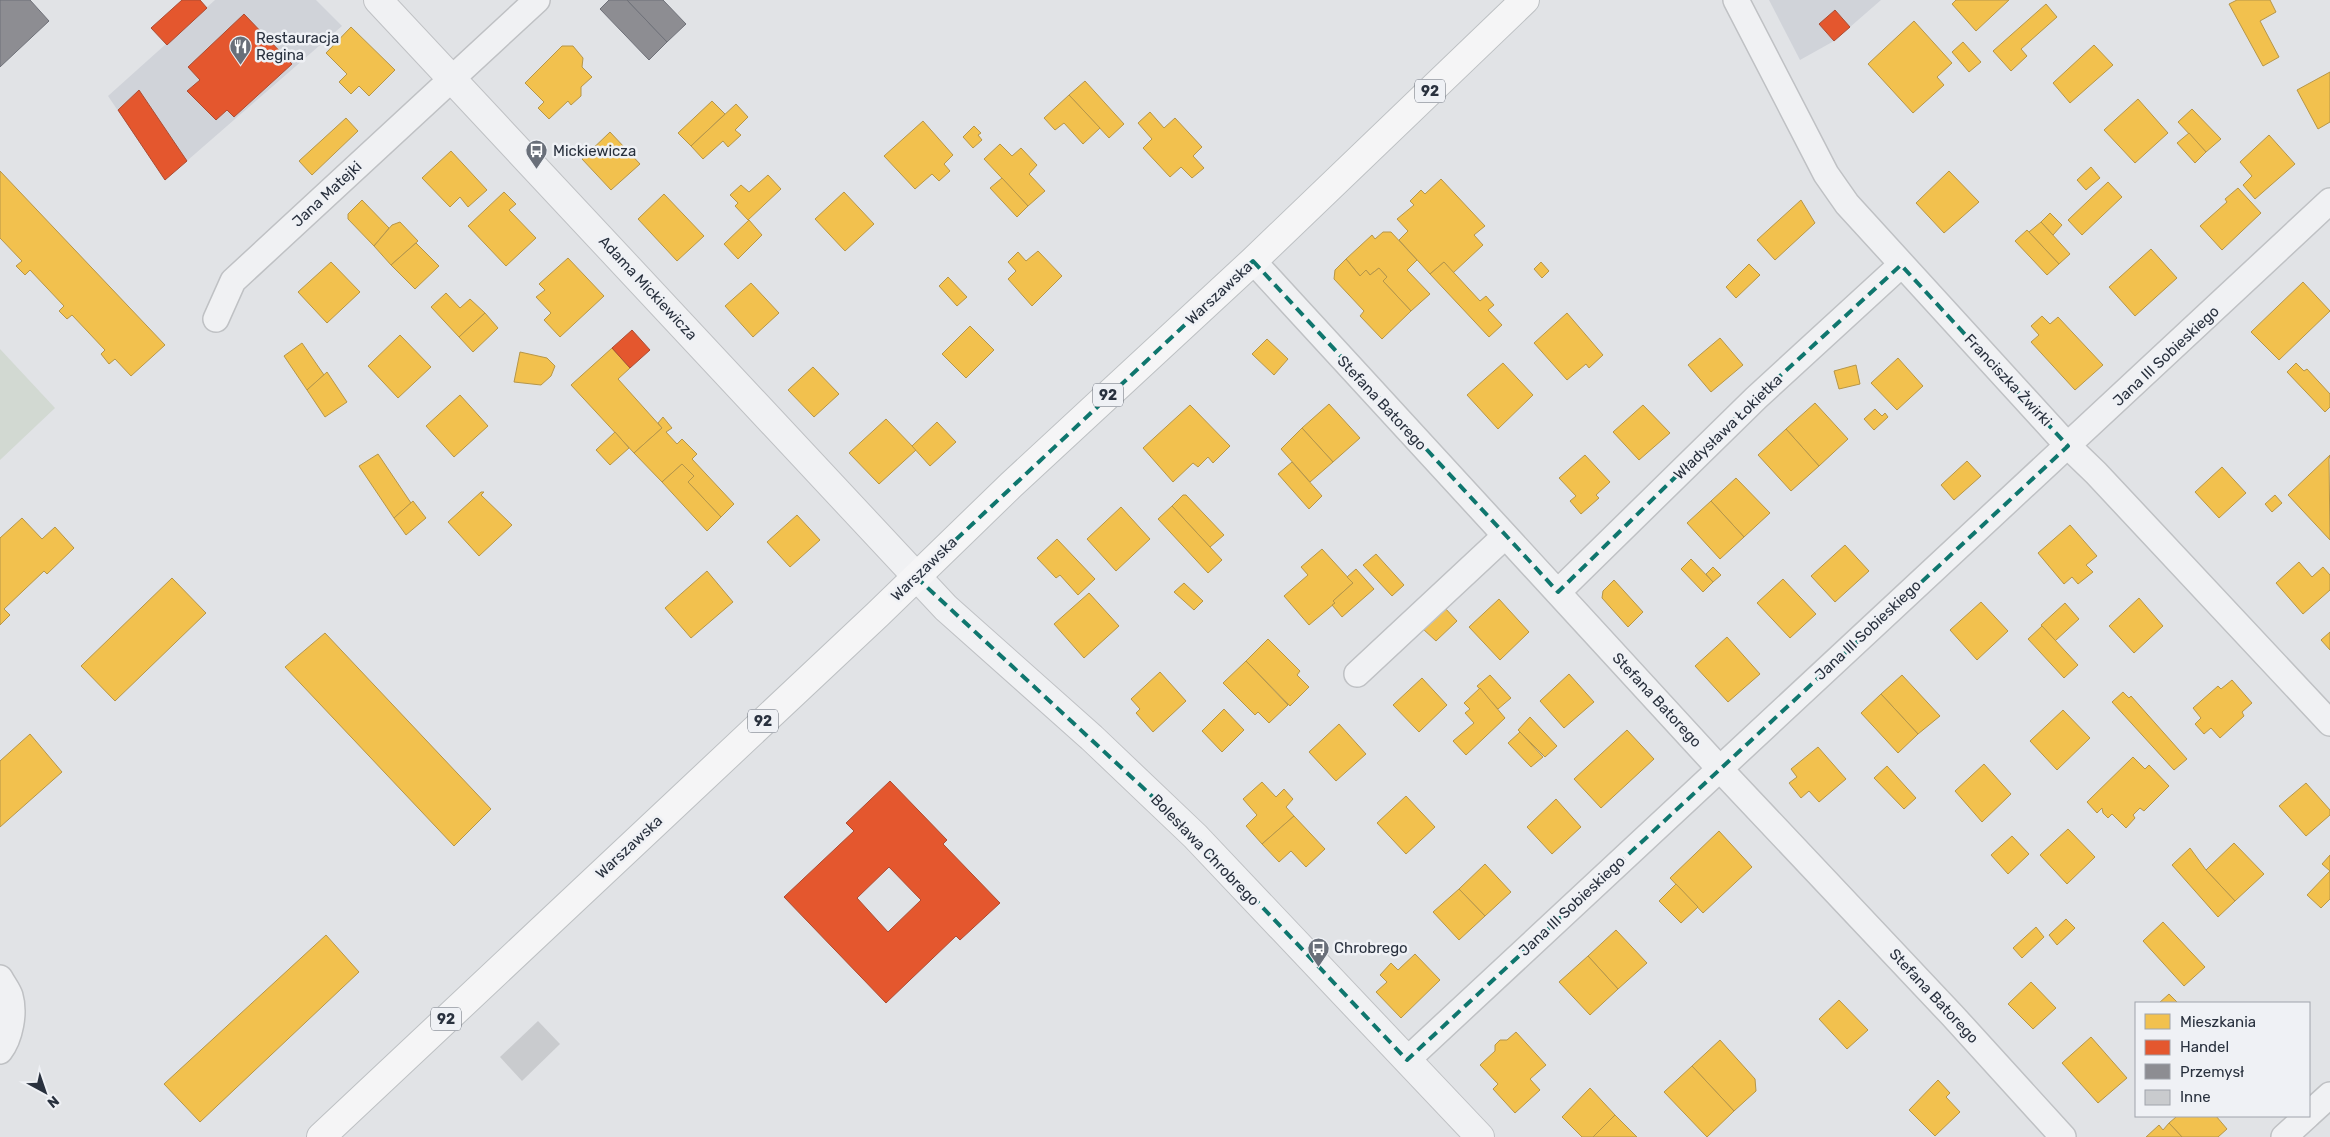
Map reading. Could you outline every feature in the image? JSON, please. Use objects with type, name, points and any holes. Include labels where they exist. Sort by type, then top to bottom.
[{"type":"main road","name":"Warszawska","points":[[321,1137],[1103,399],[1253,262],[1525,0]]},
{"type":"street","name":"Adama Mickiewicza","points":[[378,0],[916,577]]},
{"type":"street","name":"Jana Matejki","points":[[216,320],[233,281],[537,0]]},
{"type":"street","name":"Franciszka Żwirki","points":[[1736,0],[1826,174],[1847,204],[2068,446],[2096,473],[2330,723]]},
{"type":"street","name":"Jana III Sobieskiego","points":[[1407,1060],[2330,202]]},
{"type":"street","name":"Stefana Batorego","points":[[1253,262],[1719,768],[1946,1008],[2063,1137]]},
{"type":"street","name":"Władysława Łokietka","points":[[1558,592],[1756,398],[1902,265]]},
{"type":"street","points":[[1357,674],[1505,536]]},
{"type":"street","name":"Bolesława Chrobrego","points":[[916,577],[946,608],[1092,738],[1195,836],[1480,1137]]},
{"type":"street","points":[[0,978],[10,996],[11,1022],[4,1046],[0,1052]]},
{"type":"street","points":[[2310,1113],[2330,1095]]},
{"type":"street","points":[[2284,1137],[2306,1117]]},
{"type":"highlighted area","points":[[1253,261],[1558,592],[1756,398],[1901,265],[2068,446],[1407,1060],[1195,836],[916,577]]},
{"type":"shaded area","points":[[215,0],[316,0],[342,26],[165,180],[108,96]]},
{"type":"shaded area","points":[[1769,0],[1881,0],[1834,41],[1800,60]]},
{"type":"shaded area","points":[[0,349],[55,408],[0,460]]},
{"type":"building: Mieszkania","points":[[1956,0],[2009,0],[1976,31],[1952,4]]},
{"type":"building: Mieszkania","points":[[2237,0],[2270,0],[2276,12],[2260,21],[2279,57],[2263,66],[2229,4]]},
{"type":"building: Mieszkania","points":[[2046,4],[2057,17],[2021,49],[2027,56],[2011,71],[1993,51]]},
{"type":"building: Mieszkania","points":[[1914,21],[1952,63],[1937,77],[1944,85],[1913,113],[1868,64]]},
{"type":"building: Mieszkania","points":[[351,27],[395,70],[369,96],[359,86],[351,94],[339,82],[347,74],[326,53]]},
{"type":"building: Mieszkania","points":[[1963,42],[1981,62],[1969,72],[1952,52]]},
{"type":"building: Mieszkania","points":[[2094,45],[2113,65],[2070,103],[2053,83]]},
{"type":"building: Mieszkania","points":[[562,46],[573,46],[583,58],[582,67],[592,77],[581,87],[581,96],[571,105],[568,101],[549,119],[538,108],[544,102],[525,83]]},
{"type":"building: Mieszkania","points":[[2330,72],[2330,122],[2318,129],[2297,90]]},
{"type":"building: Mieszkania","points":[[1085,81],[1124,124],[1109,138],[1069,95]]},
{"type":"building: Mieszkania","points":[[1069,95],[1100,128],[1083,144],[1064,123],[1055,130],[1044,118]]},
{"type":"building: Mieszkania","points":[[2138,99],[2168,133],[2135,163],[2104,130]]},
{"type":"building: Mieszkania","points":[[712,101],[725,114],[691,146],[678,133]]},
{"type":"building: Mieszkania","points":[[736,104],[748,117],[735,130],[741,135],[728,147],[723,141],[703,159],[691,146]]},
{"type":"building: Mieszkania","points":[[2192,109],[2221,139],[2206,152],[2178,122]]},
{"type":"building: Mieszkania","points":[[1150,112],[1164,128],[1175,118],[1202,147],[1193,156],[1204,168],[1192,178],[1181,167],[1170,177],[1143,148],[1152,139],[1138,123]]},
{"type":"building: Mieszkania","points":[[346,118],[358,131],[312,175],[299,161]]},
{"type":"building: Mieszkania","points":[[923,121],[953,155],[944,164],[950,171],[939,181],[932,174],[915,189],[884,156]]},
{"type":"building: Mieszkania","points":[[974,126],[981,133],[978,135],[982,140],[973,148],[963,137]]},
{"type":"building: Mieszkania","points":[[610,132],[640,164],[611,190],[582,159]]},
{"type":"building: Mieszkania","points":[[2189,133],[2206,152],[2195,163],[2177,143]]},
{"type":"building: Mieszkania","points":[[2269,135],[2295,164],[2255,199],[2243,185],[2252,176],[2240,162]]},
{"type":"building: Mieszkania","points":[[1000,144],[1012,156],[1021,148],[1037,165],[1029,174],[1045,191],[1028,206],[984,159]]},
{"type":"building: Mieszkania","points":[[451,151],[487,190],[468,207],[460,197],[450,207],[422,178]]},
{"type":"building: Mieszkania","points":[[2091,167],[2100,178],[2086,190],[2077,180]]},
{"type":"building: Mieszkania","points":[[0,171],[165,345],[131,376],[115,359],[109,364],[101,354],[105,350],[72,315],[67,319],[59,311],[64,306],[30,270],[25,275],[16,266],[22,261],[0,238]]},
{"type":"building: Mieszkania","points":[[1949,171],[1979,202],[1944,233],[1916,203]]},
{"type":"building: Mieszkania","points":[[768,175],[781,189],[748,220],[735,206],[738,203],[730,195],[741,185],[749,192]]},
{"type":"building: Mieszkania","points":[[1002,178],[1028,206],[1017,217],[990,188]]},
{"type":"building: Mieszkania","points":[[1441,179],[1485,226],[1474,235],[1483,245],[1453,273],[1444,262],[1430,274],[1399,240],[1408,231],[1397,219],[1414,205],[1410,201],[1421,190],[1425,194]]},
{"type":"building: Mieszkania","points":[[2108,182],[2122,197],[2082,235],[2068,220]]},
{"type":"building: Mieszkania","points":[[2238,188],[2261,213],[2222,250],[2200,226],[2227,202],[2225,199]]},
{"type":"building: Mieszkania","points":[[504,192],[516,204],[509,210],[536,238],[506,266],[468,226]]},
{"type":"building: Mieszkania","points":[[844,192],[874,224],[845,251],[815,219]]},
{"type":"building: Mieszkania","points":[[664,194],[704,236],[677,261],[638,219]]},
{"type":"building: Mieszkania","points":[[362,200],[389,228],[374,246],[348,219],[348,214]]},
{"type":"building: Mieszkania","points":[[1801,200],[1815,223],[1775,260],[1757,240]]},
{"type":"building: Mieszkania","points":[[2050,213],[2062,225],[2053,235],[2041,222]]},
{"type":"building: Mieszkania","points":[[749,220],[762,235],[738,259],[724,244]]},
{"type":"building: Mieszkania","points":[[400,222],[418,241],[391,265],[374,246],[392,225]]},
{"type":"building: Mieszkania","points":[[2041,222],[2070,254],[2059,264],[2029,232]]},
{"type":"building: Mieszkania","points":[[2027,230],[2059,264],[2047,275],[2015,241]]},
{"type":"building: Mieszkania","points":[[1383,232],[1391,232],[1417,260],[1407,270],[1430,294],[1411,311],[1383,281],[1387,277],[1379,268],[1370,275],[1366,270],[1360,276],[1346,259],[1372,235],[1375,239]]},
{"type":"building: Mieszkania","points":[[416,243],[439,266],[415,289],[391,265]]},
{"type":"building: Mieszkania","points":[[2151,249],[2177,278],[2135,316],[2109,287]]},
{"type":"building: Mieszkania","points":[[1038,251],[1062,276],[1032,306],[1008,279],[1016,271],[1008,262],[1018,252],[1026,261]]},
{"type":"building: Mieszkania","points":[[568,258],[604,296],[560,337],[544,320],[551,313],[536,297],[545,290],[539,284]]},
{"type":"building: Mieszkania","points":[[1346,259],[1360,276],[1366,270],[1370,275],[1379,268],[1387,277],[1383,281],[1411,311],[1382,339],[1360,316],[1364,311],[1334,279],[1335,270]]},
{"type":"building: Mieszkania","points":[[331,262],[360,292],[327,323],[298,292]]},
{"type":"building: Mieszkania","points":[[1444,262],[1480,301],[1486,296],[1494,305],[1488,310],[1502,325],[1489,337],[1430,274]]},
{"type":"building: Mieszkania","points":[[1541,262],[1549,271],[1542,278],[1534,269]]},
{"type":"building: Mieszkania","points":[[1749,264],[1760,275],[1736,298],[1726,287]]},
{"type":"building: Mieszkania","points":[[948,277],[967,297],[957,306],[939,286]]},
{"type":"building: Mieszkania","points":[[2303,282],[2330,311],[2279,360],[2251,332]]},
{"type":"building: Mieszkania","points":[[751,283],[779,313],[753,337],[725,306]]},
{"type":"building: Mieszkania","points":[[446,293],[460,308],[470,299],[485,313],[459,337],[431,307]]},
{"type":"building: Mieszkania","points":[[485,313],[498,328],[473,352],[459,337]]},
{"type":"building: Mieszkania","points":[[1567,313],[1603,355],[1589,368],[1586,364],[1567,380],[1534,343]]},
{"type":"building: Mieszkania","points":[[2042,316],[2050,324],[2058,317],[2103,365],[2075,390],[2031,342],[2039,335],[2031,326]]},
{"type":"building: Mieszkania","points":[[970,326],[994,350],[966,378],[942,354]]},
{"type":"building: Mieszkania","points":[[400,335],[431,367],[398,398],[368,366]]},
{"type":"building: Mieszkania","points":[[1720,338],[1743,365],[1711,392],[1688,365]]},
{"type":"building: Mieszkania","points":[[1267,339],[1288,359],[1274,375],[1252,354]]},
{"type":"building: Mieszkania","points":[[302,343],[324,375],[307,390],[284,356]]},
{"type":"building: Mieszkania","points":[[612,348],[630,368],[618,379],[662,428],[634,453],[571,385]]},
{"type":"building: Mieszkania","points":[[520,352],[547,358],[555,366],[551,376],[541,385],[514,382]]},
{"type":"building: Mieszkania","points":[[1898,358],[1923,386],[1897,410],[1871,383]]},
{"type":"building: Mieszkania","points":[[1503,363],[1533,395],[1498,429],[1467,395]]},
{"type":"building: Mieszkania","points":[[2296,363],[2304,371],[2307,369],[2330,394],[2330,407],[2325,412],[2287,372]]},
{"type":"building: Mieszkania","points":[[1856,365],[1860,384],[1839,389],[1834,371]]},
{"type":"building: Mieszkania","points":[[813,367],[839,394],[814,417],[788,390]]},
{"type":"building: Mieszkania","points":[[327,372],[347,402],[325,417],[307,390]]},
{"type":"building: Mieszkania","points":[[460,395],[488,426],[454,457],[426,426]]},
{"type":"building: Mieszkania","points":[[1815,403],[1848,439],[1819,466],[1786,429]]},
{"type":"building: Mieszkania","points":[[1329,404],[1360,438],[1333,462],[1302,428]]},
{"type":"building: Mieszkania","points":[[1190,405],[1230,446],[1213,463],[1208,457],[1198,467],[1193,463],[1173,482],[1143,448]]},
{"type":"building: Mieszkania","points":[[1643,405],[1670,433],[1639,460],[1613,432]]},
{"type":"building: Mieszkania","points":[[1875,409],[1882,416],[1885,413],[1888,417],[1874,430],[1864,419]]},
{"type":"building: Mieszkania","points":[[663,417],[672,428],[666,432],[677,444],[682,439],[697,454],[692,459],[734,504],[721,517],[688,482],[694,476],[682,464],[662,482],[634,453],[662,428],[658,423]]},
{"type":"building: Mieszkania","points":[[886,419],[916,450],[879,484],[849,453]]},
{"type":"building: Mieszkania","points":[[937,422],[956,442],[930,466],[912,446]]},
{"type":"building: Mieszkania","points":[[1302,428],[1333,462],[1310,482],[1281,449]]},
{"type":"building: Mieszkania","points":[[1786,429],[1819,466],[1791,491],[1758,455]]},
{"type":"building: Mieszkania","points":[[615,432],[629,448],[610,465],[596,450]]},
{"type":"building: Mieszkania","points":[[378,454],[411,503],[394,518],[359,466]]},
{"type":"building: Mieszkania","points":[[1585,455],[1610,482],[1596,495],[1599,498],[1581,514],[1570,501],[1576,496],[1559,478]]},
{"type":"building: Mieszkania","points":[[2330,455],[2329,459],[2330,540],[2288,495]]},
{"type":"building: Mieszkania","points":[[1967,461],[1981,476],[1954,500],[1941,485]]},
{"type":"building: Mieszkania","points":[[1292,462],[1322,496],[1309,509],[1278,474]]},
{"type":"building: Mieszkania","points":[[682,464],[694,476],[688,482],[721,517],[707,531],[662,482]]},
{"type":"building: Mieszkania","points":[[2222,467],[2246,493],[2219,518],[2195,492]]},
{"type":"building: Mieszkania","points":[[1736,478],[1770,513],[1744,537],[1711,501]]},
{"type":"building: Mieszkania","points":[[481,492],[484,492],[481,495],[512,525],[479,556],[448,522]]},
{"type":"building: Mieszkania","points":[[1183,495],[1186,495],[1224,535],[1210,547],[1172,506]]},
{"type":"building: Mieszkania","points":[[2275,495],[2282,503],[2272,512],[2265,504]]},
{"type":"building: Mieszkania","points":[[413,501],[426,518],[406,535],[394,518]]},
{"type":"building: Mieszkania","points":[[1711,501],[1744,537],[1720,559],[1687,523]]},
{"type":"building: Mieszkania","points":[[1172,506],[1222,560],[1208,573],[1158,519]]},
{"type":"building: Mieszkania","points":[[1121,507],[1150,539],[1116,571],[1087,539]]},
{"type":"building: Mieszkania","points":[[797,515],[820,540],[790,567],[767,542]]},
{"type":"building: Mieszkania","points":[[22,518],[42,539],[55,527],[74,548],[47,574],[44,571],[4,609],[10,615],[0,625],[0,538]]},
{"type":"building: Mieszkania","points":[[2070,525],[2097,556],[2086,565],[2093,572],[2078,584],[2072,577],[2064,584],[2038,553]]},
{"type":"building: Mieszkania","points":[[1057,539],[1095,579],[1078,595],[1060,575],[1056,578],[1037,558]]},
{"type":"building: Mieszkania","points":[[1845,545],[1869,571],[1835,602],[1811,576]]},
{"type":"building: Mieszkania","points":[[1322,549],[1353,583],[1333,601],[1335,603],[1309,625],[1284,596],[1308,575],[1301,567]]},
{"type":"building: Mieszkania","points":[[1376,554],[1404,585],[1392,596],[1363,565]]},
{"type":"building: Mieszkania","points":[[1691,559],[1713,582],[1703,592],[1681,569]]},
{"type":"building: Mieszkania","points":[[2299,562],[2312,577],[2323,567],[2330,575],[2330,590],[2303,614],[2276,583]]},
{"type":"building: Mieszkania","points":[[1713,567],[1721,575],[1713,582],[1706,574]]},
{"type":"building: Mieszkania","points":[[1356,569],[1374,589],[1342,617],[1332,605],[1335,603],[1333,601],[1353,583],[1347,577]]},
{"type":"building: Mieszkania","points":[[707,571],[733,602],[691,638],[665,608]]},
{"type":"building: Mieszkania","points":[[172,578],[206,613],[115,701],[81,666]]},
{"type":"building: Mieszkania","points":[[1783,579],[1816,614],[1790,638],[1757,603]]},
{"type":"building: Mieszkania","points":[[1614,580],[1643,612],[1628,627],[1602,598],[1603,591]]},
{"type":"building: Mieszkania","points":[[1184,583],[1203,601],[1194,610],[1174,592]]},
{"type":"building: Mieszkania","points":[[1089,593],[1119,626],[1084,658],[1054,624]]},
{"type":"building: Mieszkania","points":[[2139,598],[2163,626],[2134,653],[2109,626]]},
{"type":"building: Mieszkania","points":[[1499,599],[1529,632],[1500,660],[1469,627]]},
{"type":"building: Mieszkania","points":[[1981,602],[2008,631],[1977,660],[1950,630]]},
{"type":"building: Mieszkania","points":[[2065,603],[2079,619],[2055,641],[2041,625]]},
{"type":"building: Mieszkania","points":[[1445,608],[1457,621],[1436,641],[1423,629]]},
{"type":"building: Mieszkania","points":[[2042,626],[2078,665],[2064,678],[2028,639]]},
{"type":"building: Mieszkania","points":[[2330,632],[2330,650],[2321,640]]},
{"type":"building: Mieszkania","points":[[325,633],[491,809],[454,846],[285,667]]},
{"type":"building: Mieszkania","points":[[1727,637],[1760,674],[1728,702],[1695,666]]},
{"type":"building: Mieszkania","points":[[1268,639],[1300,671],[1297,675],[1309,687],[1290,706],[1246,661]]},
{"type":"building: Mieszkania","points":[[1246,661],[1288,705],[1269,723],[1258,712],[1255,715],[1223,683]]},
{"type":"building: Mieszkania","points":[[1160,672],[1186,701],[1153,732],[1136,713],[1140,709],[1131,699]]},
{"type":"building: Mieszkania","points":[[1569,674],[1594,702],[1564,728],[1540,701]]},
{"type":"building: Mieszkania","points":[[1490,675],[1511,698],[1498,709],[1477,686]]},
{"type":"building: Mieszkania","points":[[1902,675],[1940,716],[1918,734],[1881,694]]},
{"type":"building: Mieszkania","points":[[1422,678],[1447,705],[1419,732],[1393,705]]},
{"type":"building: Mieszkania","points":[[2232,680],[2252,703],[2242,712],[2244,716],[2220,738],[2211,728],[2204,734],[2195,724],[2201,718],[2193,708],[2218,686],[2221,689]]},
{"type":"building: Mieszkania","points":[[1480,688],[1505,718],[1466,755],[1453,741],[1474,723],[1465,713],[1470,709],[1464,703]]},
{"type":"building: Mieszkania","points":[[2123,692],[2129,698],[2131,696],[2187,759],[2174,770],[2112,702]]},
{"type":"building: Mieszkania","points":[[1881,694],[1918,734],[1898,753],[1861,713]]},
{"type":"building: Mieszkania","points":[[1224,709],[1244,730],[1222,752],[1202,731]]},
{"type":"building: Mieszkania","points":[[2063,710],[2090,738],[2057,770],[2030,741]]},
{"type":"building: Mieszkania","points":[[1530,717],[1557,746],[1545,757],[1518,730]]},
{"type":"building: Mieszkania","points":[[1339,724],[1366,754],[1336,781],[1309,752]]},
{"type":"building: Mieszkania","points":[[1627,730],[1654,759],[1601,808],[1574,779]]},
{"type":"building: Mieszkania","points":[[1520,732],[1543,757],[1531,767],[1508,743]]},
{"type":"building: Mieszkania","points":[[30,734],[62,772],[0,827],[0,761]]},
{"type":"building: Mieszkania","points":[[1818,747],[1846,779],[1819,802],[1809,791],[1801,798],[1789,783],[1797,777],[1791,769]]},
{"type":"building: Mieszkania","points":[[2133,757],[2145,769],[2149,765],[2169,786],[2144,811],[2140,808],[2133,815],[2135,818],[2126,828],[2112,814],[2108,818],[2103,813],[2102,808],[2097,813],[2087,802]]},
{"type":"building: Mieszkania","points":[[1984,764],[2011,794],[1982,822],[1955,791]]},
{"type":"building: Mieszkania","points":[[1887,766],[1916,798],[1904,809],[1874,778]]},
{"type":"building: Mieszkania","points":[[1262,782],[1276,797],[1284,789],[1293,799],[1286,807],[1294,816],[1262,844],[1246,826],[1257,815],[1243,799]]},
{"type":"building: Mieszkania","points":[[2306,783],[2330,810],[2330,815],[2306,836],[2279,806]]},
{"type":"building: Mieszkania","points":[[1406,796],[1435,827],[1406,854],[1377,823]]},
{"type":"building: Mieszkania","points":[[1556,799],[1581,827],[1552,854],[1527,827]]},
{"type":"building: Mieszkania","points":[[1294,816],[1325,849],[1306,867],[1291,851],[1279,862],[1262,844]]},
{"type":"building: Mieszkania","points":[[2068,829],[2095,857],[2067,884],[2040,855]]},
{"type":"building: Mieszkania","points":[[1719,831],[1752,867],[1703,913],[1670,878]]},
{"type":"building: Mieszkania","points":[[2012,836],[2029,854],[2008,874],[1991,855]]},
{"type":"building: Mieszkania","points":[[2234,843],[2264,874],[2235,901],[2206,870]]},
{"type":"building: Mieszkania","points":[[2190,848],[2206,870],[2235,901],[2218,917],[2172,865]]},
{"type":"building: Mieszkania","points":[[2330,855],[2330,871],[2322,864]]},
{"type":"building: Mieszkania","points":[[1485,864],[1511,892],[1485,916],[1459,889]]},
{"type":"building: Mieszkania","points":[[2330,871],[2330,899],[2321,908],[2307,895]]},
{"type":"building: Mieszkania","points":[[1676,884],[1698,907],[1681,923],[1659,901]]},
{"type":"building: Mieszkania","points":[[1459,889],[1485,916],[1459,940],[1433,912]]},
{"type":"building: Mieszkania","points":[[2066,919],[2075,928],[2057,945],[2049,935]]},
{"type":"building: Mieszkania","points":[[2163,922],[2205,967],[2184,986],[2143,941]]},
{"type":"building: Mieszkania","points":[[2036,927],[2044,937],[2022,958],[2013,948]]},
{"type":"building: Mieszkania","points":[[1616,930],[1647,963],[1618,989],[1588,956]]},
{"type":"building: Mieszkania","points":[[326,935],[359,972],[200,1122],[164,1084]]},
{"type":"building: Mieszkania","points":[[1415,954],[1440,980],[1401,1018],[1376,992],[1387,982],[1380,975],[1391,963],[1398,970]]},
{"type":"building: Mieszkania","points":[[1588,956],[1618,989],[1590,1015],[1559,982]]},
{"type":"building: Mieszkania","points":[[2031,982],[2056,1008],[2033,1029],[2008,1004]]},
{"type":"building: Mieszkania","points":[[2169,994],[2177,1002],[2160,1002]]},
{"type":"building: Mieszkania","points":[[1839,1000],[1868,1030],[1847,1049],[1819,1019]]},
{"type":"building: Mieszkania","points":[[1516,1032],[1546,1065],[1530,1079],[1540,1090],[1515,1113],[1493,1089],[1498,1084],[1480,1065],[1495,1051],[1495,1045],[1500,1040],[1507,1040]]},
{"type":"building: Mieszkania","points":[[2091,1037],[2127,1078],[2098,1103],[2062,1063]]},
{"type":"building: Mieszkania","points":[[1720,1040],[1755,1079],[1756,1091],[1734,1111],[1692,1066]]},
{"type":"building: Mieszkania","points":[[1692,1066],[1734,1111],[1707,1137],[1664,1092]]},
{"type":"building: Mieszkania","points":[[1938,1080],[1950,1093],[1946,1097],[1960,1112],[1935,1136],[1909,1110]]},
{"type":"building: Mieszkania","points":[[1590,1088],[1615,1115],[1593,1137],[1582,1137],[1562,1117]]},
{"type":"building: Mieszkania","points":[[1615,1115],[1637,1137],[1593,1137]]},
{"type":"building: Mieszkania","points":[[2176,1117],[2217,1117],[2227,1129],[2218,1137],[2182,1137],[2169,1123]]},
{"type":"building: Mieszkania","points":[[2169,1123],[2182,1137],[2146,1137],[2159,1125],[2163,1130]]},
{"type":"building: Handel","points":[[182,0],[200,0],[207,8],[167,45],[151,28]]},
{"type":"building: Handel","points":[[1835,10],[1850,27],[1834,41],[1819,24]]},
{"type":"building: Handel","name":"Restauracja Regina","points":[[244,14],[292,64],[234,117],[227,110],[216,120],[187,91],[200,80],[188,67]]},
{"type":"building: Handel","points":[[139,90],[187,161],[165,180],[118,110]]},
{"type":"building: Handel","points":[[632,330],[650,350],[630,368],[612,348]]},
{"type":"building: Handel","points":[[890,781],[947,840],[943,844],[1000,903],[960,940],[956,936],[886,1003],[784,897],[854,831],[846,823]],"holes":[[[889,867],[921,900],[888,932],[857,898]]]},
{"type":"building: Przemysł","points":[[0,0],[30,0],[49,21],[0,67]]},
{"type":"building: Przemysł","points":[[609,0],[627,0],[667,42],[649,60],[600,9]]},
{"type":"building: Przemysł","points":[[627,0],[663,0],[686,24],[667,42]]},
{"type":"building: Inne","points":[[538,1021],[560,1044],[522,1081],[500,1057]]},
{"type":"place","name":"Restauracja Regina","points":[[240,66]]},
{"type":"place","name":"Mickiewicza","points":[[537,170]]},
{"type":"place","name":"Chrobrego","points":[[1318,967]]}]
